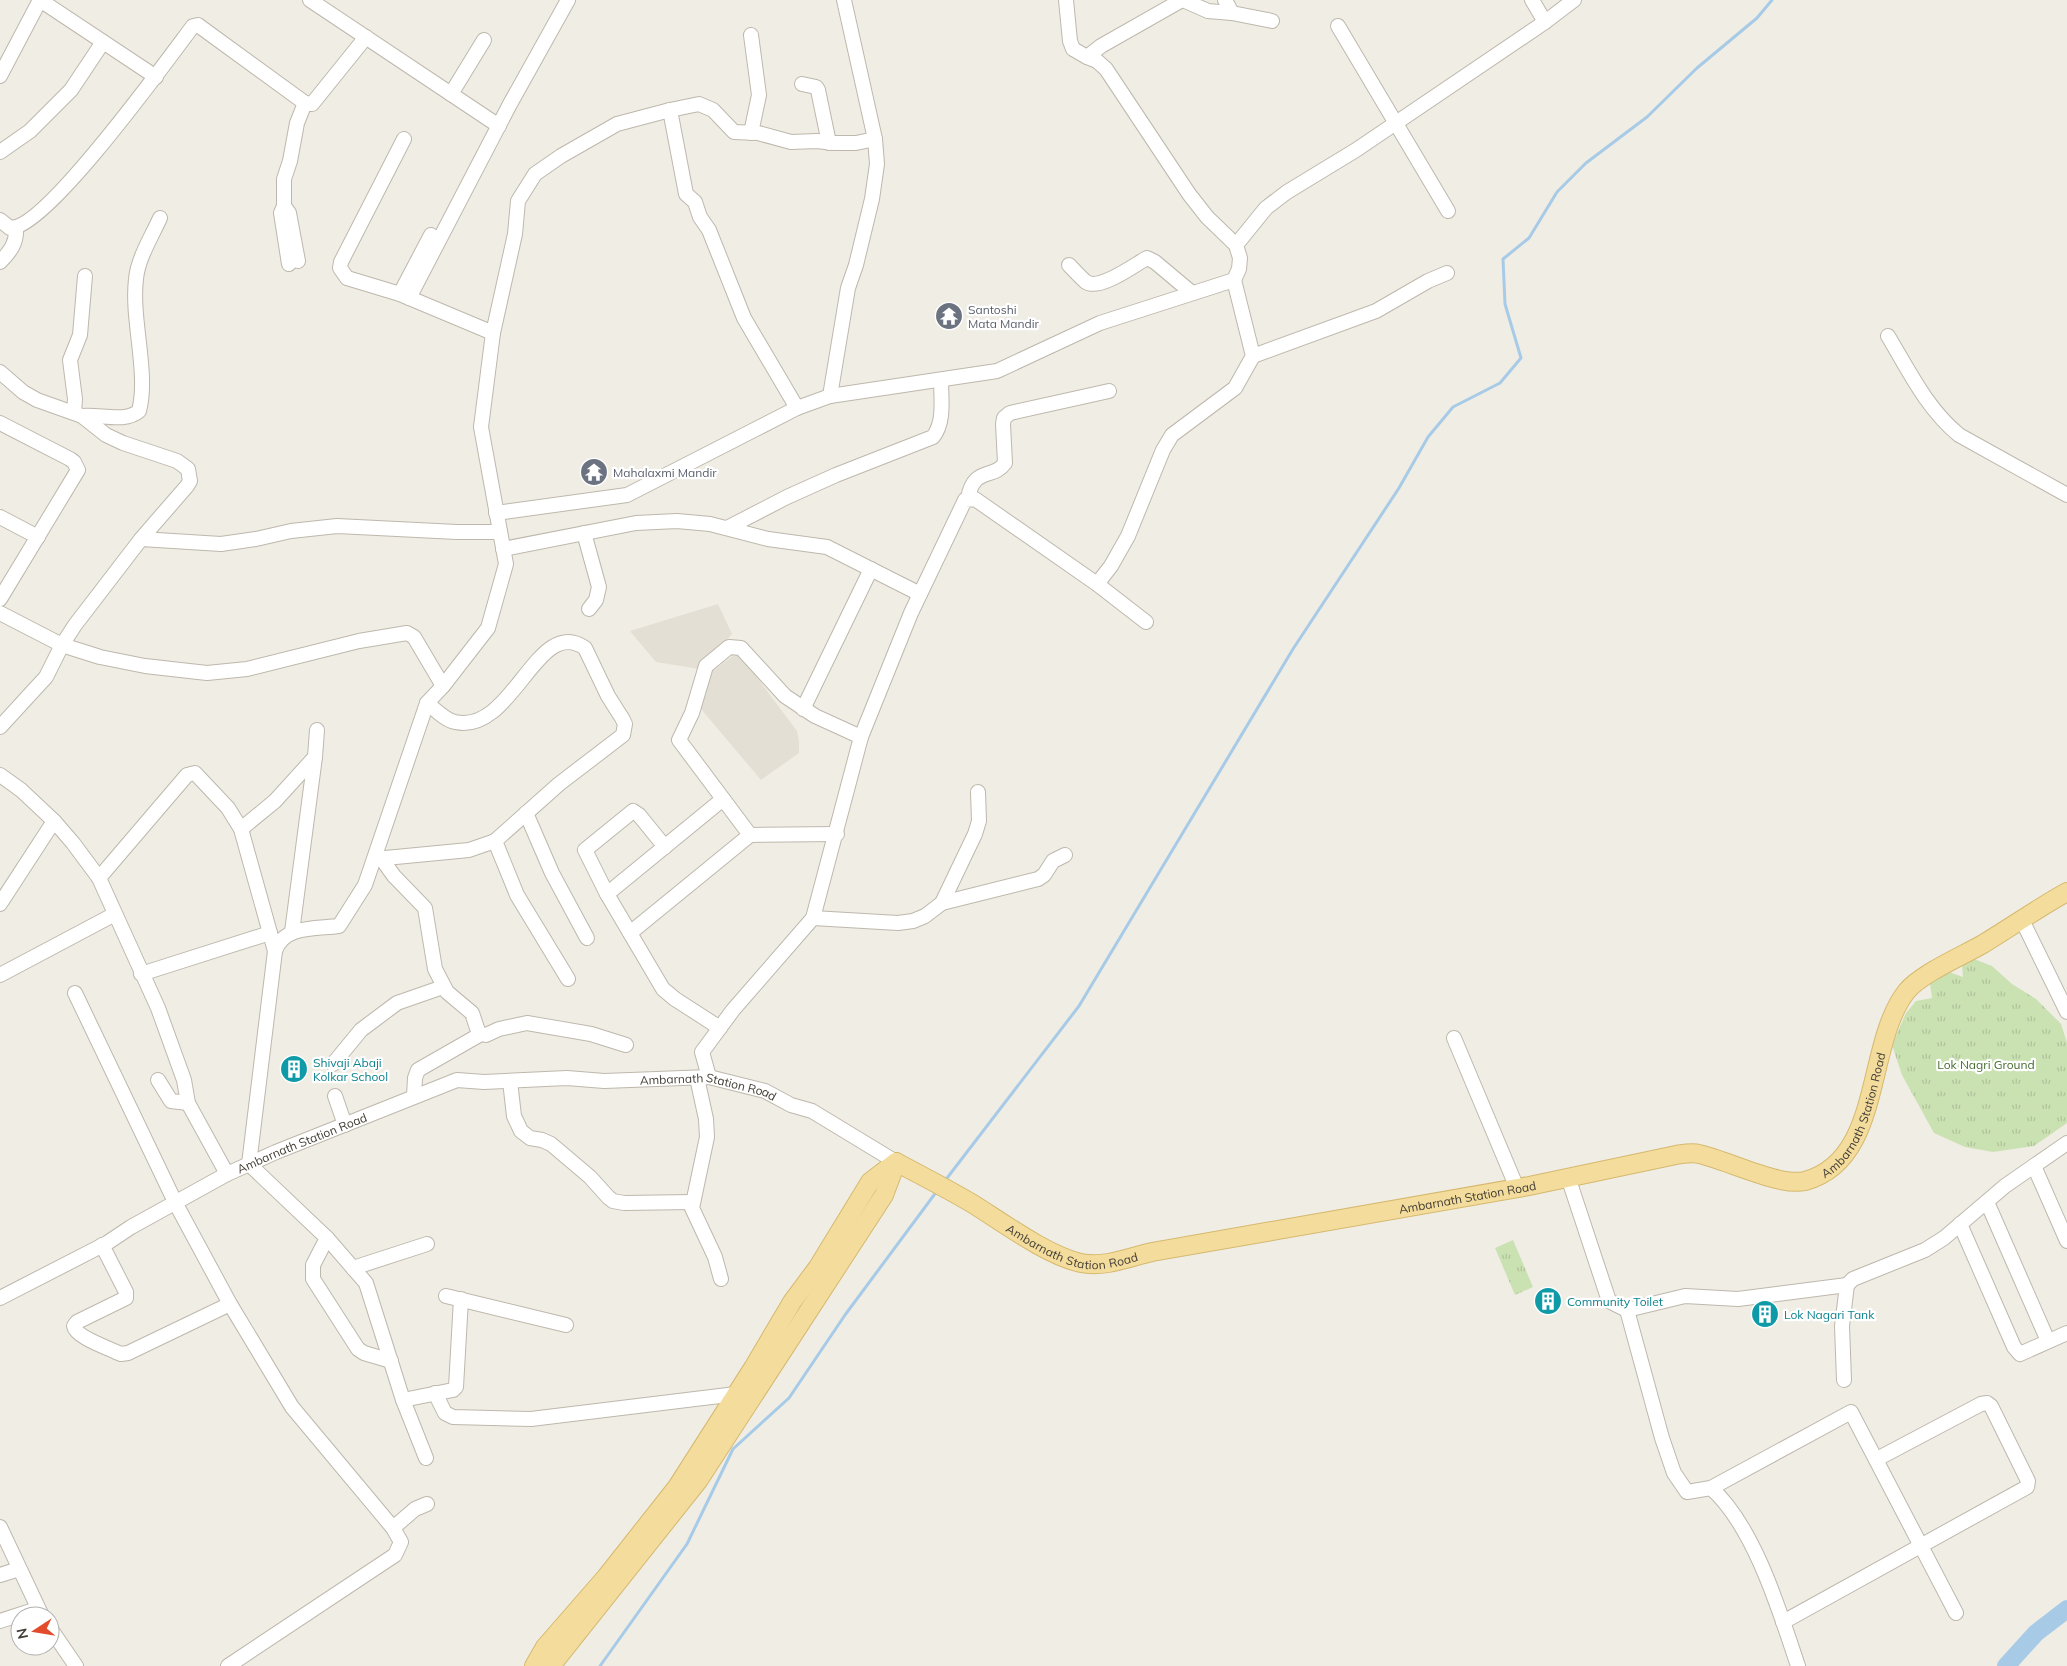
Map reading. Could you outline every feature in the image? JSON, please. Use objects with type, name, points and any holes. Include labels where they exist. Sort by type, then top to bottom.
[{"type":"main road","name":"Ambarnath Station Road","points":[[896,1162],[948,1189],[1030,1240],[1080,1263],[1099,1264],[1152,1252],[1517,1188],[1676,1155],[1697,1153],[1782,1180],[1803,1181],[1830,1170],[1853,1142],[1868,1099],[1893,1012],[1907,990],[1936,969],[2067,892]]},
{"type":"main road","points":[[534,1666],[545,1647],[606,1577],[677,1487],[792,1302],[818,1267],[870,1182],[896,1162]]},
{"type":"main road","points":[[552,1666],[698,1481],[884,1195],[896,1162]]},
{"type":"street","points":[[0,76],[40,0],[156,77]]},
{"type":"street","points":[[310,0],[495,123]]},
{"type":"street","points":[[404,296],[558,0]]},
{"type":"street","points":[[495,123],[568,0]]},
{"type":"street","points":[[830,396],[848,288],[856,265],[872,199],[877,164],[875,139],[844,0]]},
{"type":"street","points":[[1066,0],[1070,41],[1073,49],[1097,61],[1106,69],[1189,194],[1207,217],[1236,245],[1239,264],[1234,280],[1253,356]]},
{"type":"street","points":[[1087,57],[1101,46],[1183,0],[1208,11],[1232,13],[1272,21]]},
{"type":"street","points":[[1224,0],[1232,13]]},
{"type":"street","points":[[1532,0],[1545,22]]},
{"type":"street","points":[[1236,245],[1261,214],[1273,203],[1396,123],[1545,22],[1574,0]]},
{"type":"street","points":[[0,220],[6,226],[16,228],[35,216],[75,176],[156,77],[193,26],[198,25],[305,103],[312,104],[366,37]]},
{"type":"street","points":[[1338,26],[1448,211]]},
{"type":"street","points":[[751,133],[759,96],[752,35]]},
{"type":"street","points":[[451,94],[484,40]]},
{"type":"street","points":[[0,152],[30,131],[71,90],[103,42]]},
{"type":"street","points":[[802,84],[816,87],[818,90],[829,142]]},
{"type":"street","points":[[294,262],[289,213],[284,206],[284,180],[305,103]]},
{"type":"street","points":[[426,1458],[403,1400],[366,1283],[327,1238],[249,1164],[275,951],[278,942],[292,932],[340,926],[365,885],[377,859],[427,703],[443,686],[488,628],[506,564],[481,427],[493,333],[515,234],[518,201],[535,174],[561,156],[617,124],[699,104],[713,110],[734,132],[774,136],[791,142],[856,143],[875,139]]},
{"type":"street","points":[[670,110],[686,194],[695,202],[700,217],[709,230],[744,318],[798,408]]},
{"type":"street","points":[[404,139],[341,262],[340,268],[347,278],[404,296],[493,333]]},
{"type":"street","points":[[78,414],[125,417],[134,415],[139,411],[142,391],[135,298],[136,279],[138,265],[160,218]]},
{"type":"street","points":[[0,262],[14,246],[17,236],[16,228]]},
{"type":"street","points":[[1069,265],[1087,283],[1092,284],[1114,278],[1147,258],[1155,262],[1192,293]]},
{"type":"street","points":[[1097,584],[1111,566],[1128,536],[1163,450],[1172,435],[1235,388],[1253,356],[1376,311],[1428,281],[1447,274]]},
{"type":"street","points":[[78,414],[70,360],[80,334],[85,276]]},
{"type":"street","points":[[496,513],[627,495],[798,408],[830,396],[997,371],[1100,324],[1234,280]]},
{"type":"street","points":[[1888,336],[1930,405],[1944,423],[1959,435],[2067,495]]},
{"type":"street","points":[[0,372],[22,392],[37,400],[78,414],[114,439],[137,450],[177,461],[188,469],[190,481],[94,598],[62,644],[46,677],[0,727]]},
{"type":"street","points":[[727,528],[787,497],[836,475],[933,437],[938,431],[941,418],[940,380]]},
{"type":"street","points":[[721,1280],[715,1257],[694,1214],[692,1202],[707,1137],[702,1052],[733,1010],[813,918],[837,834],[861,737],[920,594],[962,504],[968,498],[970,488],[979,477],[1000,468],[1005,463],[1004,418],[1010,413],[1109,391]]},
{"type":"street","points":[[0,599],[77,474],[77,466],[70,460],[1,424]]},
{"type":"street","points":[[968,498],[975,499],[1097,584],[1146,622]]},
{"type":"street","points":[[0,517],[38,538]]},
{"type":"street","points":[[503,549],[636,524],[677,521],[710,524],[768,539],[827,547],[920,594]]},
{"type":"street","points":[[141,539],[221,544],[256,540],[291,531],[337,526],[441,532],[500,532]]},
{"type":"street","points":[[584,533],[599,587],[596,600],[589,609]]},
{"type":"street","points":[[804,709],[872,569]]},
{"type":"street","points":[[0,613],[62,644],[100,657],[145,666],[207,673],[247,669],[359,641],[407,633],[414,637],[443,686]]},
{"type":"street","points":[[377,859],[469,850],[494,841],[622,735],[625,730],[622,718],[608,696],[585,648],[568,641],[545,651],[502,705],[476,722],[455,722],[447,719],[427,703]]},
{"type":"street","points":[[750,835],[679,740],[692,713],[706,666],[729,647],[742,648],[785,696],[804,709],[861,737]]},
{"type":"street","points":[[292,932],[317,730]]},
{"type":"street","points":[[241,829],[275,801],[315,757]]},
{"type":"street","points":[[0,775],[21,790],[54,821],[99,878],[158,1008],[184,1080],[188,1103],[227,1174]]},
{"type":"street","points":[[99,878],[187,775],[198,775],[228,808],[241,829],[275,951]]},
{"type":"street","points":[[942,904],[975,834],[978,822],[978,792]]},
{"type":"street","points":[[607,894],[723,799]]},
{"type":"street","points":[[665,847],[639,815],[633,811],[586,848],[586,852],[607,894],[663,989],[674,999],[720,1028]]},
{"type":"street","points":[[526,813],[552,873],[587,938]]},
{"type":"street","points":[[0,904],[54,821]]},
{"type":"street","points":[[630,933],[750,835],[837,834]]},
{"type":"street","points":[[494,841],[517,896],[568,979]]},
{"type":"street","points":[[813,918],[898,923],[913,921],[925,916],[942,904],[1038,879],[1044,875],[1053,861],[1065,855]]},
{"type":"street","points":[[377,859],[425,908],[435,969],[446,992],[472,1013],[478,1032],[482,1034]]},
{"type":"street","points":[[0,975],[115,914]]},
{"type":"street","points":[[2022,920],[2067,1012]]},
{"type":"street","points":[[141,974],[270,933]]},
{"type":"street","points":[[333,1064],[361,1030],[397,1003],[443,986]]},
{"type":"street","points":[[76,993],[176,1204],[230,1304],[292,1407],[393,1528],[401,1542],[395,1555],[228,1666]]},
{"type":"street","points":[[414,1096],[415,1078],[418,1070],[482,1034],[486,1035],[499,1029],[527,1023],[591,1034],[626,1045]]},
{"type":"street","points":[[1454,1038],[1517,1188]]},
{"type":"street","name":"Ambarnath Station Road","points":[[0,1298],[102,1245],[227,1174],[457,1080],[484,1082],[567,1078],[604,1081],[703,1077],[765,1091],[792,1105],[812,1111],[896,1162]]},
{"type":"street","points":[[158,1080],[171,1101],[188,1103]]},
{"type":"street","points":[[510,1081],[514,1116],[522,1131],[530,1138],[551,1144],[590,1177],[613,1201],[624,1203],[692,1202]]},
{"type":"street","points":[[335,1096],[346,1124]]},
{"type":"street","points":[[1568,1177],[1609,1301],[1627,1310],[1685,1296],[1738,1300],[1847,1285],[1853,1279],[1925,1250],[1944,1238],[1987,1202],[2067,1143]]},
{"type":"street","points":[[2034,1166],[2067,1241]]},
{"type":"street","points":[[1987,1202],[2048,1341]]},
{"type":"street","points":[[1960,1224],[2014,1347],[2020,1354],[2067,1333]]},
{"type":"street","points":[[327,1238],[313,1265],[312,1279],[358,1349],[364,1354],[391,1361]]},
{"type":"street","points":[[353,1268],[427,1244]]},
{"type":"street","points":[[102,1245],[126,1292],[126,1298],[77,1322],[74,1326],[75,1330],[80,1334],[116,1352],[128,1353],[230,1304]]},
{"type":"street","points":[[1844,1380],[1842,1333],[1847,1285]]},
{"type":"street","points":[[446,1296],[566,1325]]},
{"type":"street","points":[[403,1400],[453,1390],[457,1382],[461,1299]]},
{"type":"street","points":[[1627,1310],[1653,1408],[1674,1473],[1687,1492],[1711,1488],[1851,1412],[1956,1613]]},
{"type":"street","points":[[435,1393],[445,1413],[453,1417],[531,1419],[736,1394]]},
{"type":"street","points":[[1783,1622],[2027,1487],[2028,1481],[1990,1406],[1987,1404],[1981,1404],[1877,1460]]},
{"type":"street","points":[[1711,1488],[1721,1497],[1737,1518],[1765,1576],[1798,1666]]},
{"type":"street","points":[[393,1528],[415,1509],[427,1504]]},
{"type":"street","points":[[0,1527],[36,1606]]},
{"type":"street","points":[[0,1575],[19,1570]]},
{"type":"street","points":[[60,1643],[76,1666]]},
{"type":"shaded area","points":[[718,604],[732,634],[699,669],[656,662],[630,631]]},
{"type":"shaded area","points":[[738,652],[797,731],[799,741],[799,753],[761,780],[701,709],[709,674]]},
{"type":"green space","name":"Lok Nagri Ground","points":[[1974,959],[1992,966],[2012,984],[2036,999],[2061,1024],[2067,1043],[2067,1123],[2034,1146],[1993,1152],[1965,1147],[1934,1133],[1902,1075],[1892,1045],[1906,1013],[1916,1001],[1932,998],[1930,984],[1949,972],[1963,977],[1962,964]]},
{"type":"green space","points":[[1513,1240],[1533,1287],[1515,1295],[1495,1248]]},
{"type":"waterway","points":[[944,1182],[1079,1006],[1293,649],[1399,488],[1428,437],[1453,407],[1500,383],[1521,358],[1505,304],[1503,259],[1529,238],[1557,192],[1586,163],[1647,117],[1697,68],[1757,18],[1772,0]]},
{"type":"waterway","points":[[600,1666],[687,1544],[733,1449],[789,1398],[845,1315],[937,1191]]},
{"type":"waterway","points":[[2006,1666],[2036,1633],[2067,1609]]},
{"type":"place","name":"Santoshi Mata Mandir","points":[[949,316]]},
{"type":"place","name":"Mahalaxmi Mandir","points":[[594,472]]},
{"type":"place","name":"Shivaji Abaji Kolkar School","points":[[294,1069]]},
{"type":"place","name":"Community Toilet","points":[[1548,1301]]},
{"type":"place","name":"Lok Nagari Tank","points":[[1765,1314]]}]
